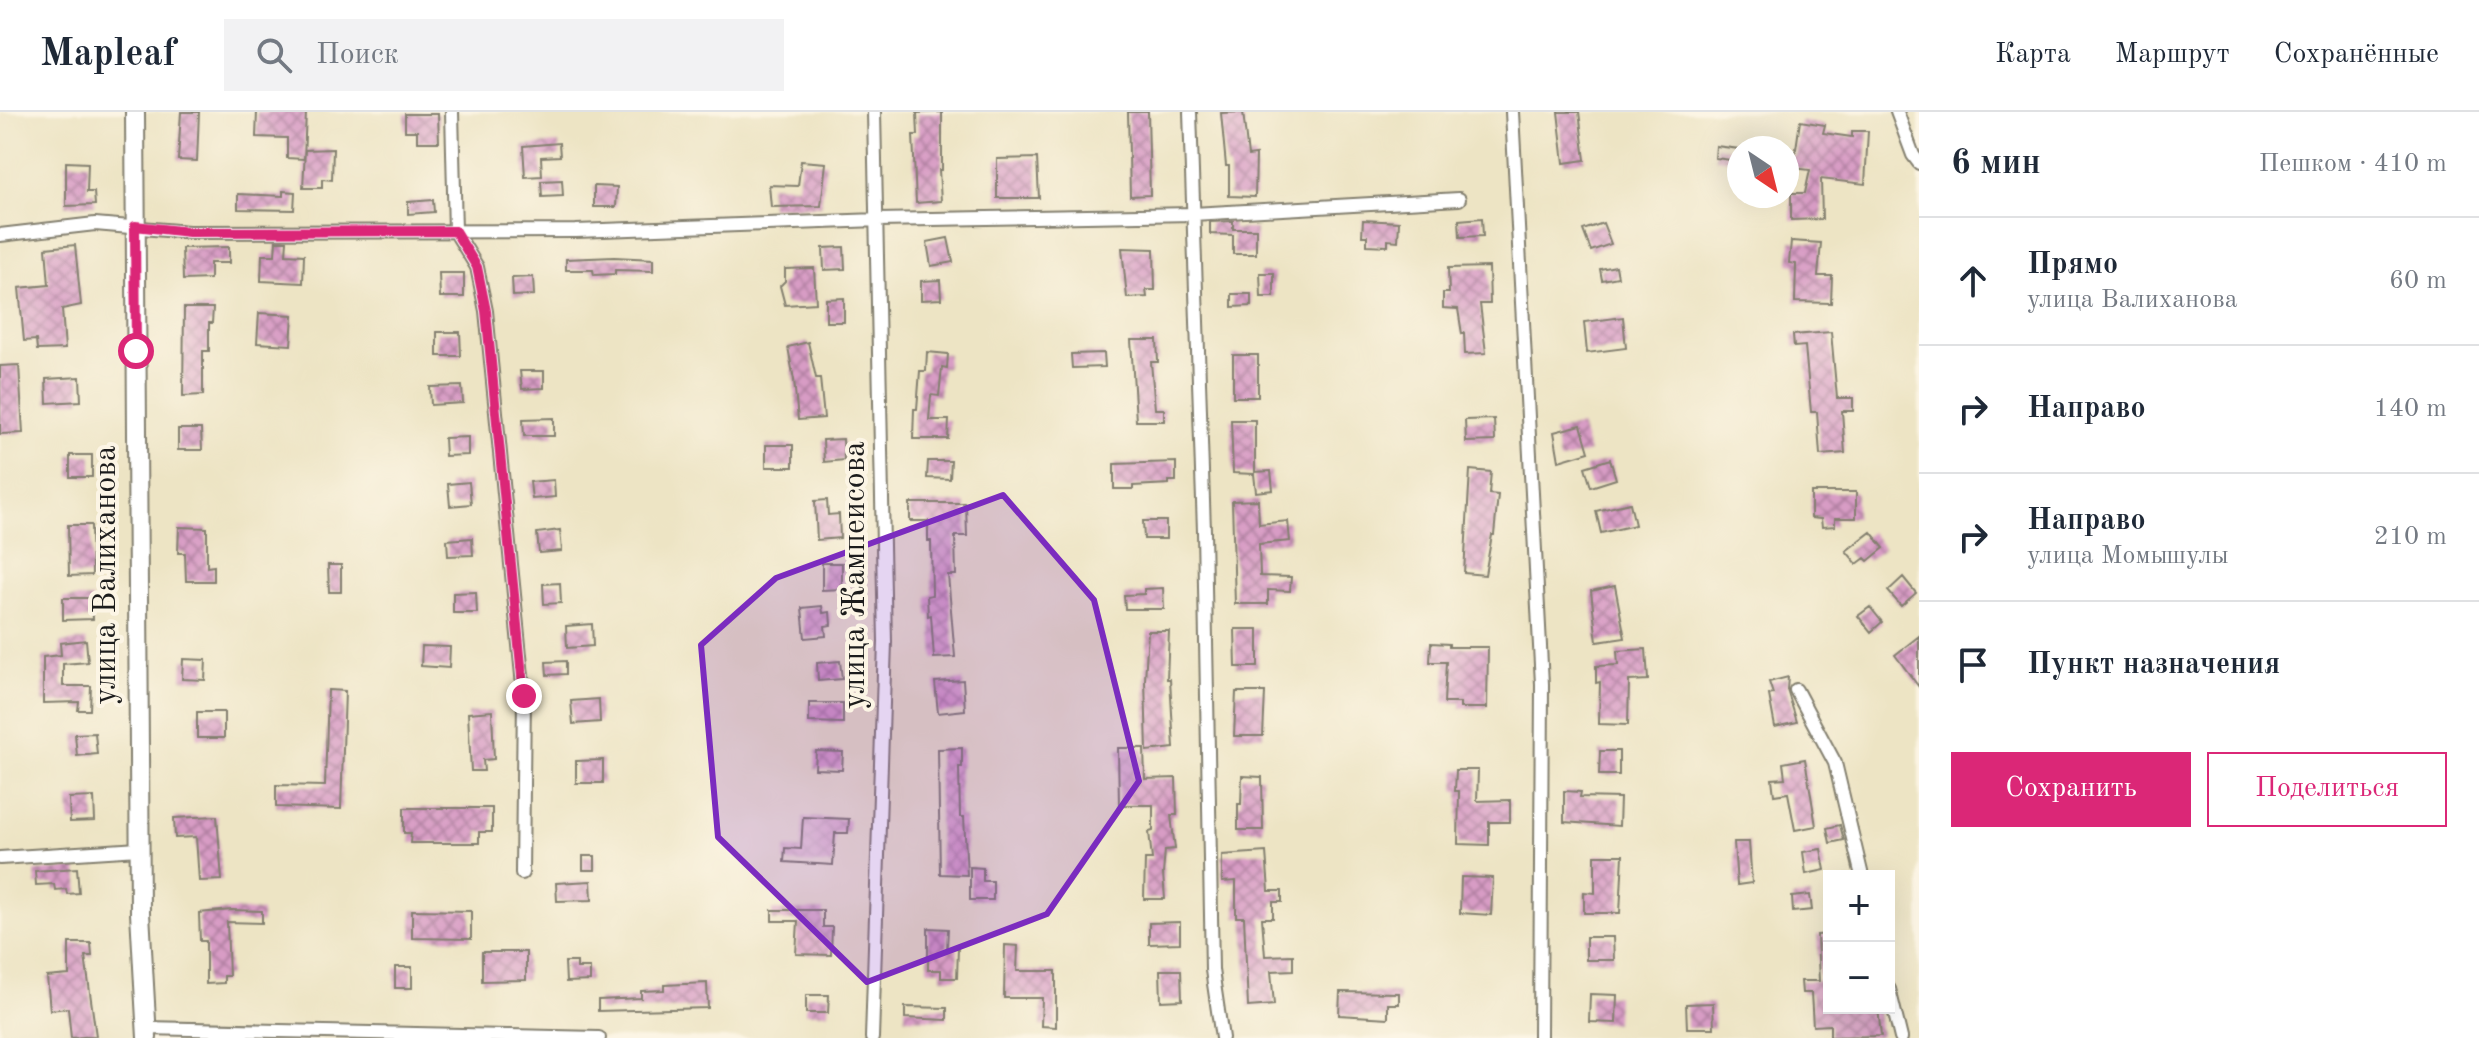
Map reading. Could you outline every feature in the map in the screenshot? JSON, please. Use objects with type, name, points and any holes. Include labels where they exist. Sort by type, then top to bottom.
[{"type":"main road","name":"улица Валиханова","points":[[135,112],[139,849],[146,1033]]},
{"type":"street","points":[[452,112],[455,231],[477,267],[486,311],[524,696],[522,873]]},
{"type":"street","name":"улица Жампеисова","points":[[872,1038],[885,642],[874,112]]},
{"type":"street","points":[[1190,112],[1204,531],[1212,970],[1222,1038]]},
{"type":"street","points":[[1512,112],[1542,684],[1540,1038]]},
{"type":"street","points":[[1897,112],[1919,163]]},
{"type":"street","points":[[0,235],[72,225],[135,226],[189,232],[576,231],[878,220],[1193,214],[1459,199]]},
{"type":"street","points":[[1796,690],[1835,763],[1861,870]]},
{"type":"street","points":[[0,858],[139,849]]},
{"type":"street","points":[[1895,1014],[1901,1038]]},
{"type":"street","points":[[146,1033],[599,1038]]},
{"type":"highlighted area","points":[[1003,495],[1094,600],[1139,781],[1047,914],[867,982],[718,837],[701,645],[776,578]]},
{"type":"building","points":[[181,112],[199,112],[197,161],[178,160]]},
{"type":"building","points":[[257,112],[306,112],[304,159],[287,158],[287,138],[256,137]]},
{"type":"building","points":[[942,112],[941,201],[916,203],[913,135],[918,135],[917,113]]},
{"type":"building","points":[[1128,112],[1148,112],[1150,195],[1130,196]]},
{"type":"building","points":[[1243,112],[1248,156],[1256,155],[1255,197],[1229,196],[1229,166],[1226,166],[1221,113]]},
{"type":"building","points":[[1558,112],[1579,112],[1585,160],[1564,163]]},
{"type":"building","points":[[405,114],[438,114],[439,142],[417,142],[417,131],[405,131]]},
{"type":"building","points":[[1800,121],[1825,125],[1823,133],[1852,137],[1852,131],[1868,131],[1865,184],[1821,179],[1822,219],[1791,220],[1791,208],[1799,208],[1799,193],[1805,193],[1810,170],[1799,169]]},
{"type":"building","points":[[559,143],[560,156],[541,157],[542,176],[525,177],[523,146]]},
{"type":"building","points":[[1716,146],[1727,147],[1727,160],[1715,158]]},
{"type":"building","points":[[333,149],[332,180],[322,179],[322,188],[303,188],[305,150]]},
{"type":"building","points":[[1037,158],[1039,198],[997,198],[997,159]]},
{"type":"building","points":[[801,161],[826,163],[821,206],[771,207],[769,185],[798,186]]},
{"type":"building","points":[[66,162],[88,163],[87,192],[94,192],[95,205],[66,206]]},
{"type":"building","points":[[562,180],[563,196],[542,197],[541,181]]},
{"type":"building","points":[[594,186],[617,187],[616,207],[594,207]]},
{"type":"building","points":[[283,191],[295,192],[294,210],[238,209],[238,194],[283,196]]},
{"type":"building","points":[[433,200],[434,212],[408,214],[408,202]]},
{"type":"building","points":[[1482,218],[1483,236],[1460,237],[1459,220]]},
{"type":"building","points":[[1363,220],[1399,222],[1398,241],[1388,240],[1388,246],[1367,245],[1367,236],[1362,236]]},
{"type":"building","points":[[1233,221],[1233,229],[1256,229],[1256,254],[1233,254],[1233,235],[1210,234],[1210,222]]},
{"type":"building","points":[[1603,223],[1611,244],[1591,251],[1583,230]]},
{"type":"building","points":[[948,238],[953,262],[931,266],[927,242]]},
{"type":"building","points":[[276,241],[287,241],[286,254],[304,255],[303,283],[261,281],[262,255],[275,255]]},
{"type":"building","points":[[1791,241],[1821,243],[1818,276],[1832,276],[1831,303],[1795,302],[1796,264],[1789,263]]},
{"type":"building","points":[[75,245],[81,305],[62,309],[65,349],[37,350],[36,340],[24,341],[19,288],[49,285],[46,248]]},
{"type":"building","points":[[229,247],[229,263],[210,263],[210,279],[183,280],[182,248]]},
{"type":"building","points":[[844,247],[845,269],[824,270],[823,248]]},
{"type":"building","points":[[1122,248],[1154,249],[1155,290],[1146,290],[1147,297],[1127,298]]},
{"type":"building","points":[[566,259],[653,259],[653,271],[615,270],[615,274],[594,275],[593,270],[566,270]]},
{"type":"building","points":[[1616,266],[1618,277],[1602,280],[1600,269]]},
{"type":"building","points":[[1489,267],[1490,304],[1480,304],[1486,353],[1465,354],[1458,309],[1443,308],[1443,293],[1449,293],[1448,268]]},
{"type":"building","points":[[814,268],[816,303],[785,305],[780,286],[785,281],[785,269]]},
{"type":"building","points":[[439,273],[464,273],[464,297],[440,297]]},
{"type":"building","points":[[1260,273],[1274,273],[1274,297],[1261,297]]},
{"type":"building","points":[[533,277],[534,295],[513,296],[512,278]]},
{"type":"building","points":[[940,280],[941,299],[921,300],[921,281]]},
{"type":"building","points":[[1232,294],[1251,294],[1251,306],[1232,307]]},
{"type":"building","points":[[844,298],[844,322],[826,322],[826,299]]},
{"type":"building","points":[[184,308],[213,308],[212,323],[209,323],[209,351],[203,351],[203,395],[183,396]]},
{"type":"building","points":[[259,313],[293,315],[291,345],[257,343]]},
{"type":"building","points":[[1623,317],[1626,348],[1587,353],[1584,322]]},
{"type":"building","points":[[437,332],[460,332],[461,356],[437,356]]},
{"type":"building","points":[[1831,332],[1837,398],[1853,398],[1853,411],[1842,411],[1845,453],[1820,455],[1817,412],[1811,412],[1805,346],[1794,347],[1793,335]]},
{"type":"building","points":[[1131,340],[1157,340],[1158,362],[1151,362],[1155,409],[1164,409],[1164,421],[1136,421]]},
{"type":"building","points":[[808,342],[816,378],[820,378],[824,418],[798,420],[788,347]]},
{"type":"building","points":[[927,352],[948,354],[947,368],[942,367],[939,396],[931,395],[929,420],[949,420],[948,439],[913,439],[920,371],[926,371]]},
{"type":"building","points":[[1104,353],[1105,367],[1072,368],[1071,354]]},
{"type":"building","points":[[1233,355],[1258,355],[1258,397],[1233,397]]},
{"type":"building","points":[[19,365],[23,433],[0,434],[0,366]]},
{"type":"building","points":[[520,371],[544,371],[544,388],[522,389]]},
{"type":"building","points":[[80,377],[81,401],[47,403],[46,379]]},
{"type":"building","points":[[462,386],[463,403],[431,405],[430,387]]},
{"type":"building","points":[[554,418],[554,436],[524,436],[523,419]]},
{"type":"building","points":[[1494,419],[1495,441],[1466,442],[1465,420]]},
{"type":"building","points":[[1231,420],[1255,420],[1255,472],[1271,471],[1273,490],[1256,492],[1254,474],[1233,473]]},
{"type":"building","points":[[1581,425],[1589,452],[1559,461],[1554,432]]},
{"type":"building","points":[[178,429],[201,429],[202,450],[178,450]]},
{"type":"building","points":[[468,437],[468,455],[445,456],[444,438]]},
{"type":"building","points":[[843,439],[844,460],[824,462],[823,440]]},
{"type":"building","points":[[766,445],[793,445],[793,467],[766,467]]},
{"type":"building","points":[[70,455],[92,455],[92,477],[70,477]]},
{"type":"building","points":[[1610,459],[1616,479],[1591,487],[1585,467]]},
{"type":"building","points":[[928,461],[951,461],[950,479],[927,478]]},
{"type":"building","points":[[1176,462],[1176,481],[1133,486],[1133,489],[1114,489],[1114,464]]},
{"type":"building","points":[[1470,470],[1491,472],[1489,494],[1498,495],[1494,535],[1485,575],[1464,573]]},
{"type":"building","points":[[554,480],[555,497],[532,499],[530,482]]},
{"type":"building","points":[[469,482],[471,504],[450,506],[448,484]]},
{"type":"building","points":[[1811,492],[1856,492],[1856,518],[1835,518],[1835,526],[1822,527],[1821,519],[1811,518]]},
{"type":"building","points":[[827,500],[828,515],[839,514],[840,538],[817,540],[815,501]]},
{"type":"building","points":[[1258,500],[1259,524],[1288,521],[1290,541],[1259,544],[1260,576],[1291,577],[1290,591],[1268,590],[1268,604],[1235,604],[1232,501]]},
{"type":"building","points":[[910,503],[966,503],[967,536],[955,536],[956,575],[948,575],[955,657],[934,658],[927,596],[932,595],[928,521],[910,521]]},
{"type":"building","points":[[1630,503],[1635,525],[1601,533],[1596,511]]},
{"type":"building","points":[[1143,521],[1166,521],[1166,539],[1144,539]]},
{"type":"building","points":[[68,525],[91,525],[92,575],[69,576]]},
{"type":"building","points":[[179,527],[207,528],[207,567],[214,566],[214,581],[186,581],[185,553],[178,553]]},
{"type":"building","points":[[560,530],[562,551],[539,553],[537,533]]},
{"type":"building","points":[[1871,532],[1884,548],[1868,561],[1865,558],[1857,564],[1846,551]]},
{"type":"building","points":[[472,538],[473,555],[448,556],[447,540]]},
{"type":"building","points":[[822,563],[842,563],[842,589],[822,590]]},
{"type":"building","points":[[328,565],[341,565],[341,592],[329,592]]},
{"type":"building","points":[[1903,577],[1916,593],[1901,606],[1888,591]]},
{"type":"building","points":[[560,583],[561,603],[544,604],[543,584]]},
{"type":"building","points":[[1615,586],[1625,638],[1597,642],[1591,591]]},
{"type":"building","points":[[1163,588],[1164,609],[1125,609],[1124,595],[1144,594],[1144,589]]},
{"type":"building","points":[[476,592],[477,613],[453,613],[453,593]]},
{"type":"building","points":[[63,598],[92,598],[93,619],[63,620]]},
{"type":"building","points":[[822,606],[823,613],[830,612],[831,625],[825,626],[826,636],[805,638],[802,608]]},
{"type":"building","points":[[1870,607],[1882,622],[1871,632],[1858,616]]},
{"type":"building","points":[[592,624],[593,646],[567,648],[566,626]]},
{"type":"building","points":[[1235,629],[1258,629],[1258,667],[1236,667]]},
{"type":"building","points":[[1148,631],[1169,631],[1167,679],[1170,679],[1174,748],[1147,751],[1145,680]]},
{"type":"building","points":[[1919,636],[1919,687],[1895,655]]},
{"type":"building","points":[[86,640],[88,662],[63,664],[63,686],[91,686],[90,710],[78,710],[79,702],[43,703],[43,657],[61,655],[60,643]]},
{"type":"building","points":[[1431,643],[1449,644],[1449,647],[1488,647],[1487,708],[1460,708],[1460,703],[1444,703],[1446,662],[1430,662]]},
{"type":"building","points":[[422,646],[450,647],[449,668],[421,666]]},
{"type":"building","points":[[1646,649],[1648,680],[1629,681],[1628,725],[1599,724],[1600,682],[1596,683],[1596,666],[1618,665],[1617,651]]},
{"type":"building","points":[[183,659],[206,660],[205,680],[182,679]]},
{"type":"building","points":[[566,661],[566,674],[547,675],[546,662]]},
{"type":"building","points":[[840,661],[842,679],[818,681],[817,663]]},
{"type":"building","points":[[1788,677],[1787,690],[1797,722],[1775,727],[1769,682]]},
{"type":"building","points":[[963,680],[965,710],[938,713],[935,682]]},
{"type":"building","points":[[328,690],[345,691],[341,809],[276,807],[276,785],[325,786]]},
{"type":"building","points":[[1236,692],[1265,692],[1263,736],[1234,736]]},
{"type":"building","points":[[599,699],[600,722],[573,724],[571,701]]},
{"type":"building","points":[[809,703],[843,703],[843,723],[809,722]]},
{"type":"building","points":[[492,711],[494,759],[483,760],[484,771],[471,771],[468,713]]},
{"type":"building","points":[[197,712],[224,712],[224,738],[197,738]]},
{"type":"building","points":[[95,733],[97,754],[77,756],[75,734]]},
{"type":"building","points":[[962,748],[962,767],[959,767],[960,817],[964,817],[967,875],[940,874],[938,749]]},
{"type":"building","points":[[1118,748],[1144,748],[1145,779],[1176,778],[1177,815],[1171,815],[1175,849],[1165,850],[1165,899],[1144,899],[1145,859],[1152,859],[1149,832],[1153,831],[1153,805],[1119,805]]},
{"type":"building","points":[[816,751],[843,752],[842,770],[815,769]]},
{"type":"building","points":[[1600,751],[1619,751],[1619,775],[1599,775]]},
{"type":"building","points":[[1805,759],[1816,826],[1795,830],[1788,793],[1774,795],[1772,779],[1785,778],[1783,763]]},
{"type":"building","points":[[603,760],[603,783],[576,783],[576,761]]},
{"type":"building","points":[[1456,770],[1478,770],[1477,801],[1510,800],[1510,822],[1489,822],[1489,845],[1458,844],[1459,791],[1455,791]]},
{"type":"building","points":[[1242,776],[1262,777],[1263,830],[1238,830]]},
{"type":"building","points":[[1564,791],[1581,792],[1580,797],[1620,798],[1619,826],[1564,822]]},
{"type":"building","points":[[94,797],[95,821],[70,822],[69,798]]},
{"type":"building","points":[[404,808],[492,808],[492,832],[479,832],[479,843],[410,843],[411,833],[404,833]]},
{"type":"building","points":[[217,816],[222,880],[199,881],[196,837],[175,838],[174,818]]},
{"type":"building","points":[[803,817],[849,819],[848,833],[835,833],[833,865],[784,862],[785,848],[801,849]]},
{"type":"building","points":[[1840,825],[1844,840],[1830,843],[1827,828]]},
{"type":"building","points":[[1734,842],[1749,842],[1752,883],[1737,885]]},
{"type":"building","points":[[1821,849],[1825,870],[1806,874],[1803,852]]},
{"type":"building","points":[[1266,852],[1269,891],[1282,891],[1282,902],[1273,902],[1273,918],[1262,918],[1265,956],[1293,955],[1293,970],[1271,971],[1274,1005],[1248,1007],[1244,917],[1236,917],[1236,881],[1222,882],[1222,855]]},
{"type":"building","points":[[1595,855],[1623,855],[1620,913],[1584,913],[1584,892],[1595,893]]},
{"type":"building","points":[[583,856],[595,856],[595,870],[583,870]]},
{"type":"building","points":[[970,867],[983,868],[983,881],[993,881],[993,900],[970,900]]},
{"type":"building","points":[[77,868],[79,893],[67,894],[66,889],[55,890],[54,884],[36,885],[35,871]]},
{"type":"building","points":[[1461,877],[1493,878],[1491,915],[1460,913]]},
{"type":"building","points":[[591,881],[592,900],[557,901],[556,883]]},
{"type":"building","points":[[1810,895],[1812,910],[1793,912],[1792,897]]},
{"type":"building","points":[[412,910],[471,911],[471,939],[412,938]]},
{"type":"building","points":[[772,910],[823,910],[823,927],[832,927],[831,955],[796,954],[798,921],[772,921]]},
{"type":"building","points":[[262,911],[262,923],[227,922],[229,976],[224,976],[224,983],[206,984],[206,941],[200,941],[199,913]]},
{"type":"building","points":[[1180,922],[1180,943],[1149,944],[1149,923]]},
{"type":"building","points":[[928,928],[948,929],[947,948],[958,948],[957,978],[941,978],[941,970],[928,970]]},
{"type":"building","points":[[1823,934],[1823,1014],[1879,1014],[1881,1036],[1830,1037],[1830,1025],[1813,1026],[1811,993],[1802,993],[1801,981],[1819,981],[1817,935]]},
{"type":"building","points":[[1586,937],[1613,937],[1614,960],[1586,960]]},
{"type":"building","points":[[69,943],[91,943],[92,956],[85,956],[96,1036],[71,1038],[68,1008],[50,1010],[47,977],[69,975]]},
{"type":"building","points":[[1005,945],[1018,946],[1017,971],[1056,971],[1056,1027],[1041,1026],[1042,998],[1004,998]]},
{"type":"building","points":[[482,952],[526,952],[526,980],[482,981]]},
{"type":"building","points":[[565,962],[577,962],[577,968],[590,968],[590,981],[566,982]]},
{"type":"building","points":[[395,967],[412,967],[412,988],[395,988]]},
{"type":"building","points":[[1160,970],[1181,970],[1182,1000],[1161,1001]]},
{"type":"building","points":[[707,983],[708,1008],[598,1011],[598,1000],[641,998],[641,991],[664,990],[664,985]]},
{"type":"building","points":[[1340,992],[1399,993],[1399,1004],[1388,1004],[1388,1018],[1339,1015]]},
{"type":"building","points":[[1590,994],[1617,995],[1616,1023],[1589,1022]]},
{"type":"building","points":[[806,995],[829,995],[828,1013],[806,1013]]},
{"type":"building","points":[[1713,1003],[1714,1028],[1687,1028],[1686,1004]]},
{"type":"building","points":[[905,1007],[947,1008],[947,1020],[905,1018]]},
{"type":"route","points":[[136,351],[135,226],[189,232],[455,231],[477,267],[486,311],[524,696]]}]
